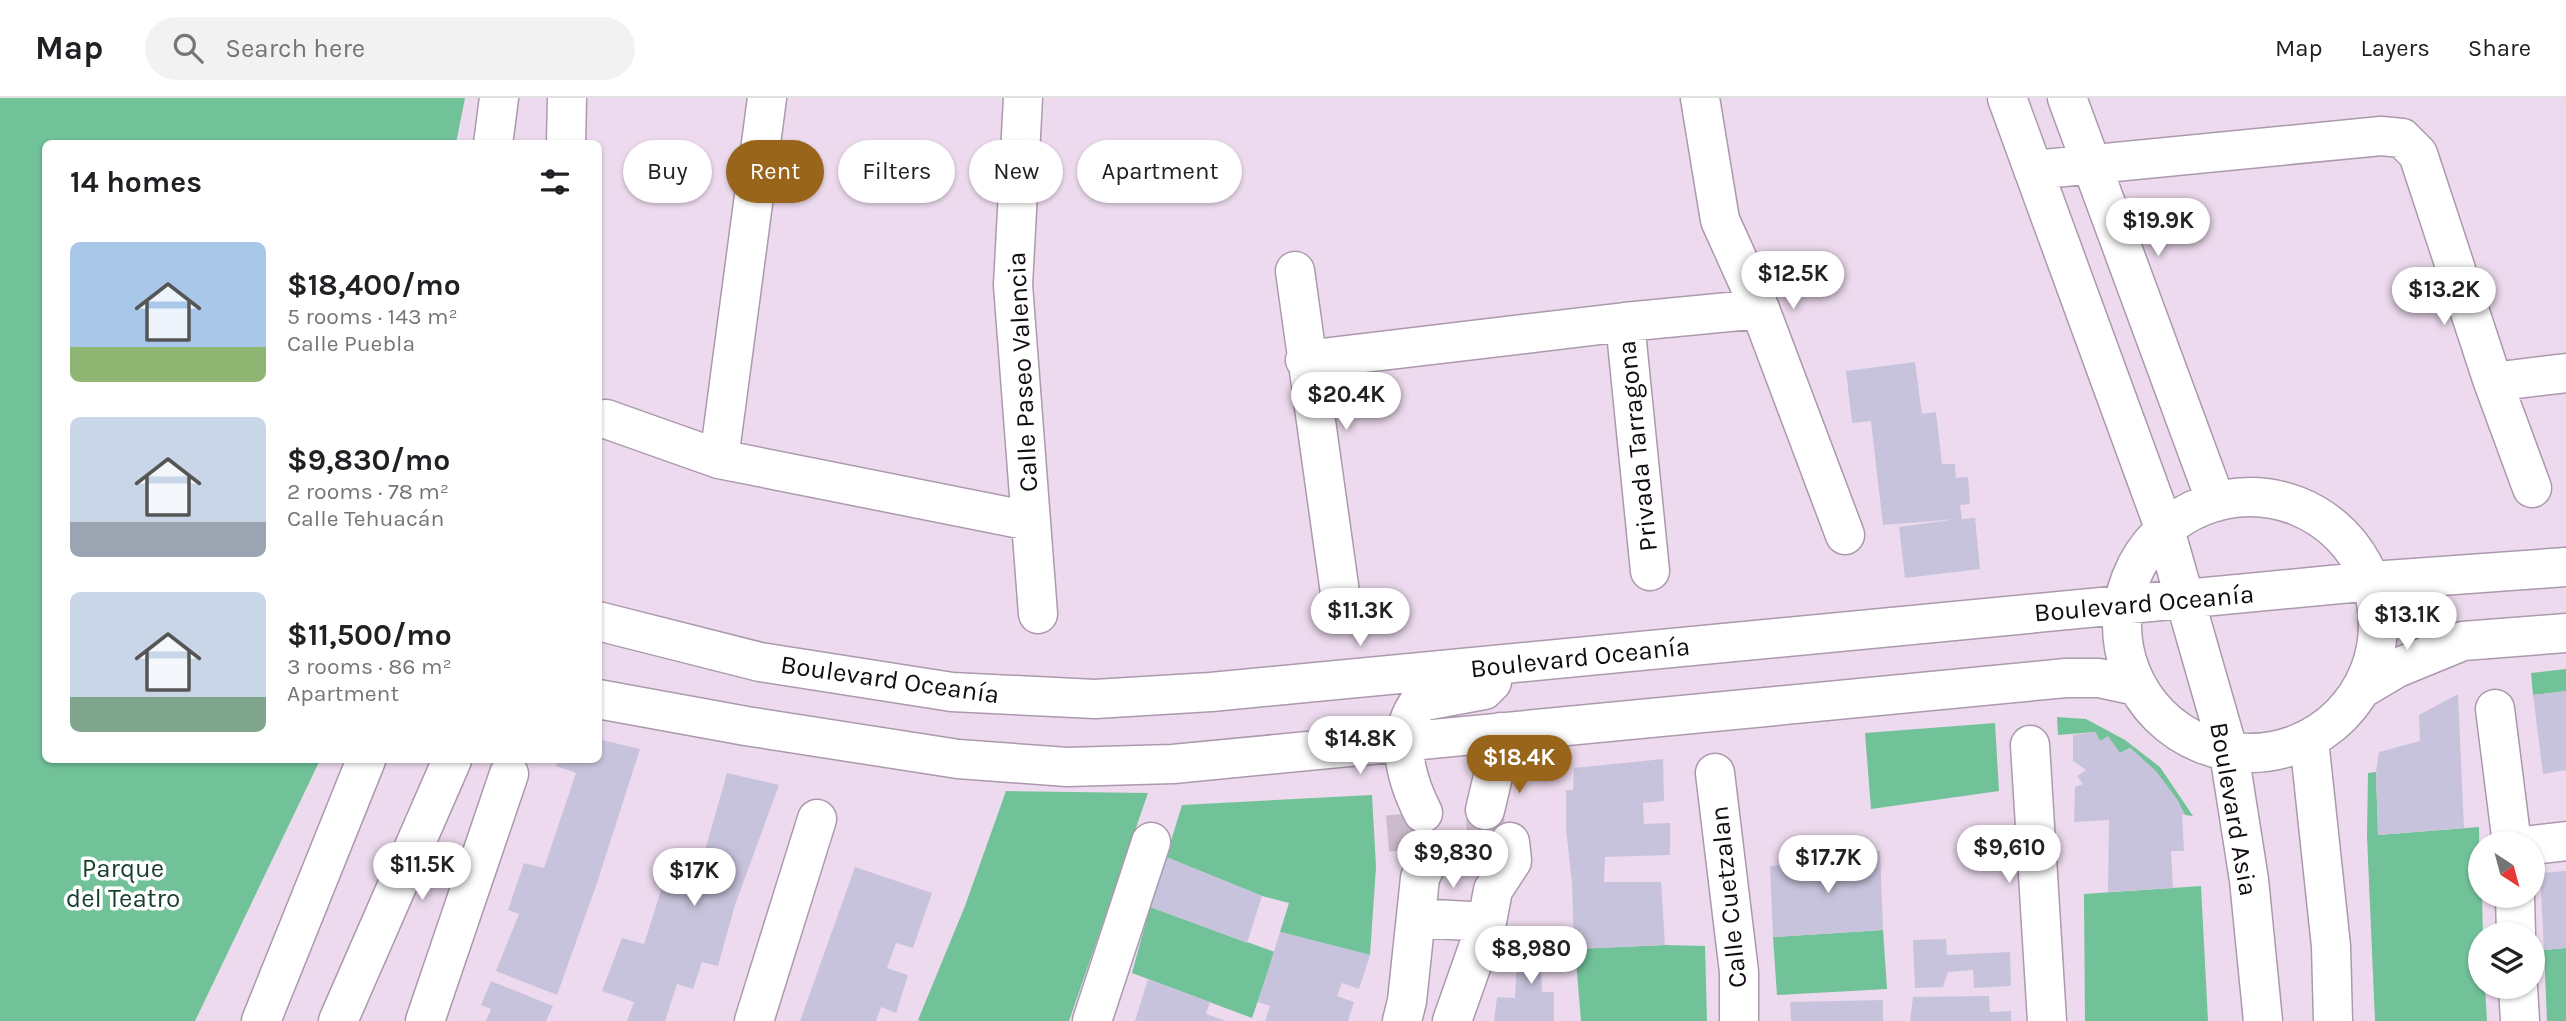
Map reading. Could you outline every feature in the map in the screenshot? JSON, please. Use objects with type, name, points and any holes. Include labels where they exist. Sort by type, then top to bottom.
[{"type":"street","points":[[494,140],[499,98]]},
{"type":"street","points":[[566,140],[567,98]]},
{"type":"street","points":[[719,459],[767,98]]},
{"type":"street","name":"Calle Paseo Valencia","points":[[1023,98],[1013,285],[1038,614]]},
{"type":"street","points":[[1700,98],[1720,220],[1760,309],[1845,535]]},
{"type":"street","name":"Boulevard Asia","points":[[2007,98],[2165,530],[2229,753],[2249,880],[2263,1021]]},
{"type":"street","points":[[2067,98],[2216,502]]},
{"type":"street","points":[[2034,170],[2381,136],[2402,138],[2418,154],[2493,382],[2532,488]]},
{"type":"street","points":[[1295,271],[1341,600]]},
{"type":"street","name":"Privada Tarragona","points":[[1306,360],[1625,322],[1760,309]]},
{"type":"street","name":"Privada Tarragona","points":[[1625,322],[1650,571]]},
{"type":"street","points":[[2493,382],[2566,373]]},
{"type":"street","name":"Calle Paseo Valencia","points":[[606,419],[719,459],[1030,521]]},
{"type":"street","points":[[2268,498],[2317,516],[2338,531],[2355,551],[2372,581],[2379,622],[2378,647],[2354,702],[2309,740],[2283,750],[2256,755],[2229,753],[2174,731],[2136,686],[2125,658],[2121,604],[2144,554],[2165,530],[2186,515],[2216,502],[2268,498]]},
{"type":"street","name":"Boulevard Oceanía","points":[[602,622],[760,662],[952,692],[1095,699],[1211,692],[2121,604],[2372,581],[2566,567]]},
{"type":"street","points":[[2360,690],[2397,668],[2463,641],[2566,633]]},
{"type":"street","points":[[1402,1021],[1407,1001],[1416,918],[1415,832],[1403,742],[1408,717],[1419,702],[1484,690],[1511,664]]},
{"type":"street","points":[[602,700],[746,726],[958,759],[1067,767],[1173,764],[1403,742],[1498,750],[2066,678],[2099,678],[2136,686]]},
{"type":"street","points":[[2495,709],[2510,831]]},
{"type":"street","points":[[2309,740],[2331,946],[2333,1021]]},
{"type":"street","points":[[2030,745],[2048,1021]]},
{"type":"street","points":[[1452,1021],[1490,906],[1512,861],[1497,826],[1498,750]]},
{"type":"street","points":[[261,1021],[365,763]]},
{"type":"street","points":[[338,1021],[451,763]]},
{"type":"street","name":"Calle Cuetzalan","points":[[1715,773],[1739,972],[1739,1021]]},
{"type":"street","points":[[425,1021],[509,774]]},
{"type":"street","points":[[754,1021],[817,819]]},
{"type":"street","points":[[2545,843],[2566,841]]},
{"type":"street","points":[[1092,1021],[1151,842]]},
{"type":"street","points":[[1416,918],[1490,906]]},
{"type":"street","points":[[2519,999],[2520,1021]]},
{"type":"green space","name":"Parque del Teatro","points":[[0,98],[465,98],[457,140],[42,140],[42,763],[319,763],[195,1021],[0,1021]]},
{"type":"green space","points":[[2566,669],[2566,691],[2533,695],[2531,673]]},
{"type":"green space","points":[[2057,717],[2086,719],[2125,740],[2160,767],[2193,816],[2185,815],[2161,779],[2130,748],[2120,753],[2108,737],[2100,741],[2095,732],[2058,735]]},
{"type":"green space","points":[[1995,723],[1999,791],[1871,809],[1865,733]]},
{"type":"green space","points":[[2376,772],[2378,835],[2479,827],[2479,831],[2468,831],[2468,908],[2482,908],[2483,922],[2468,922],[2468,999],[2486,999],[2487,1021],[2375,1021],[2367,836],[2368,773]]},
{"type":"green space","points":[[1006,791],[1148,793],[1069,1021],[920,1021],[918,1020],[965,906]]},
{"type":"green space","points":[[1372,795],[1376,867],[1370,955],[1280,932],[1289,903],[1262,896],[1166,857],[1182,805]]},
{"type":"green space","points":[[2201,886],[2208,1021],[2085,1021],[2084,894]]},
{"type":"green space","points":[[1150,907],[1275,952],[1252,1018],[1132,973]]},
{"type":"green space","points":[[1883,930],[1887,989],[1777,995],[1773,937]]},
{"type":"green space","points":[[1705,946],[1707,1021],[1581,1021],[1575,949]]},
{"type":"green space","points":[[2566,948],[2566,1021],[2547,1021],[2545,950]]},
{"type":"building","points":[[1915,362],[1922,414],[1936,412],[1942,464],[1955,464],[1956,478],[1968,477],[1970,504],[1960,505],[1962,519],[1975,518],[1980,569],[1905,578],[1899,527],[1957,519],[1883,525],[1871,421],[1852,423],[1846,371]]},
{"type":"building","points":[[2566,691],[2566,770],[2543,774],[2533,695]]},
{"type":"building","points":[[2458,694],[2464,828],[2378,835],[2376,772],[2379,752],[2420,741],[2419,715]]},
{"type":"building","points":[[2095,732],[2100,741],[2108,736],[2120,753],[2130,748],[2156,771],[2177,799],[2185,815],[2182,815],[2184,851],[2171,851],[2173,888],[2108,892],[2109,820],[2074,822],[2075,787],[2083,784],[2077,776],[2086,770],[2073,761],[2073,735]]},
{"type":"building","points":[[602,740],[640,749],[557,995],[496,971],[519,914],[508,910],[524,863],[544,868],[576,773],[556,766],[558,763],[602,763]]},
{"type":"building","points":[[1663,759],[1664,801],[1643,803],[1644,824],[1670,823],[1670,855],[1605,857],[1604,882],[1661,882],[1665,945],[1574,949],[1566,790],[1573,790],[1574,768]]},
{"type":"building","points":[[727,773],[779,785],[735,905],[718,966],[702,962],[693,989],[677,984],[665,1021],[627,1021],[634,1002],[602,991],[622,938],[644,944],[663,884],[693,893]]},
{"type":"building","points":[[1880,851],[1883,930],[1773,937],[1770,866],[1800,864],[1800,855]]},
{"type":"building","points":[[1166,857],[1262,896],[1247,943],[1150,907]]},
{"type":"building","points":[[855,867],[932,893],[913,948],[896,943],[887,968],[908,975],[896,1013],[881,1007],[876,1021],[800,1021]]},
{"type":"building","points":[[2566,871],[2566,948],[2545,950],[2545,922],[2543,922],[2542,908],[2545,908],[2545,873]]},
{"type":"building","points":[[1556,930],[1555,970],[1541,970],[1542,992],[1554,992],[1554,1021],[1494,1021],[1497,997],[1515,998],[1517,958],[1525,959],[1527,948]]},
{"type":"building","points":[[1280,932],[1370,955],[1359,989],[1342,983],[1337,996],[1354,1002],[1348,1021],[1265,1021],[1270,1006],[1258,1002]]},
{"type":"building","points":[[1946,939],[1947,955],[2010,952],[2011,986],[1974,988],[1973,970],[1948,972],[1943,987],[1915,988],[1913,940]]},
{"type":"building","points":[[1148,979],[1210,1002],[1206,1014],[1226,1021],[1135,1021]]},
{"type":"building","points":[[491,981],[553,1006],[546,1021],[486,1021],[491,1009],[481,1005]]},
{"type":"building","points":[[1989,996],[1990,1012],[2011,1011],[2011,1021],[1910,1021],[1913,997]]},
{"type":"building","points":[[1883,1000],[1883,1021],[1791,1021],[1790,1002]]},
{"type":"tunnel","points":[[1485,810],[1486,844]]},
{"type":"tunnel","points":[[1405,814],[1408,850]]}]
